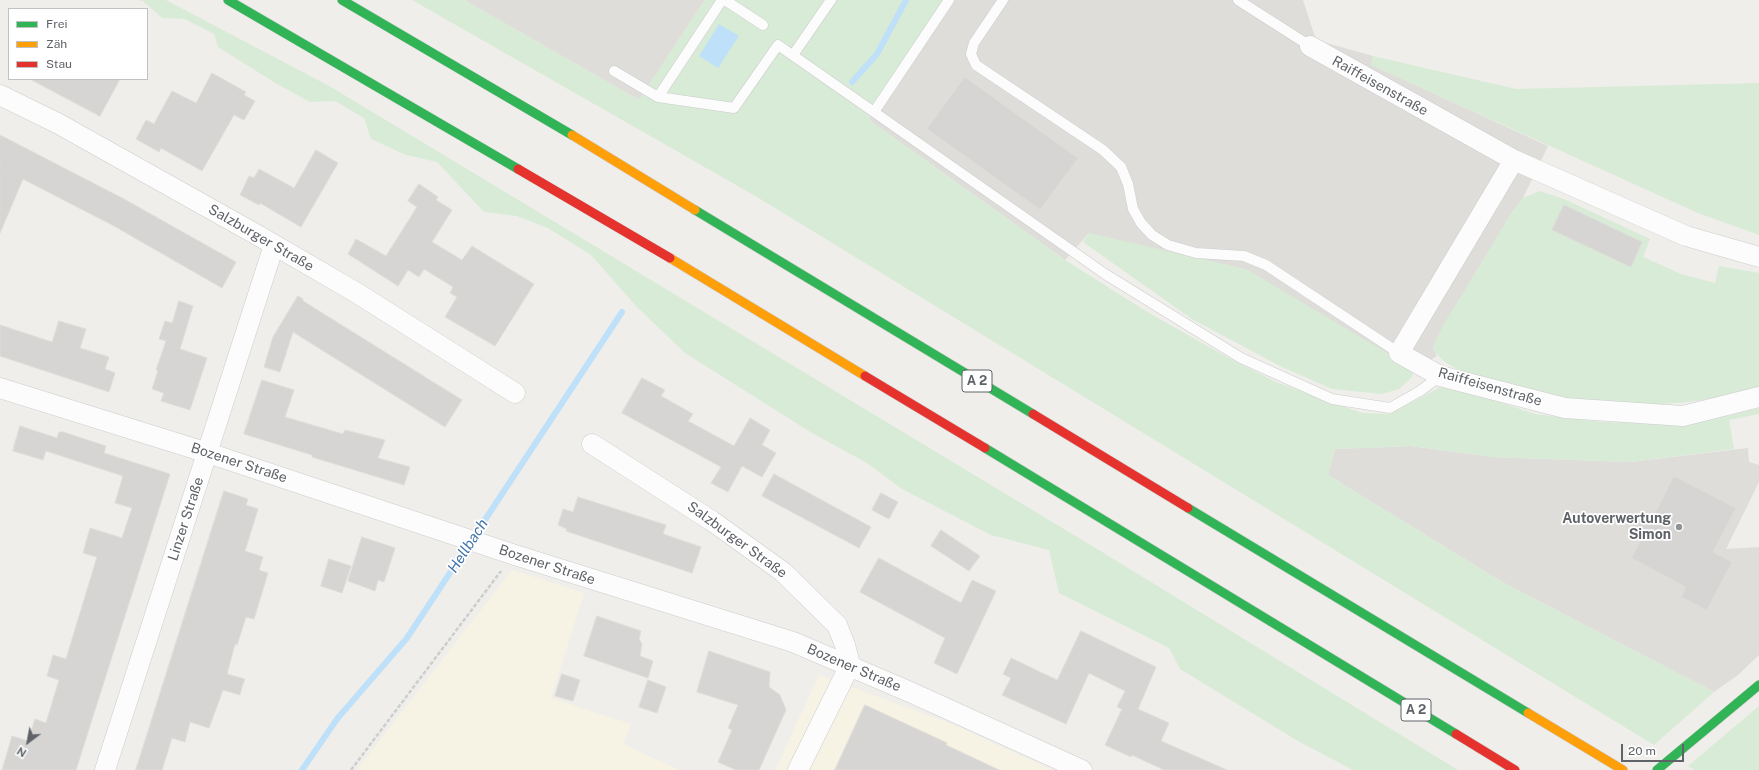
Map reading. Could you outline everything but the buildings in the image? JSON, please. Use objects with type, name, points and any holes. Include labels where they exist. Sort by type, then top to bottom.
[{"type":"main road","name":"A 2","points":[[228,0],[706,279],[1515,770]]},
{"type":"main road","name":"A 2","points":[[342,0],[535,112],[736,235],[1623,770]]},
{"type":"main road","points":[[1657,770],[1759,685]]},
{"type":"street","name":"Raiffeisenstraße","points":[[1310,46],[1514,160],[1686,236],[1759,257]]},
{"type":"street","name":"Salzburger Straße","points":[[0,95],[59,124],[357,293],[515,393]]},
{"type":"street","points":[[1399,353],[1514,160]]},
{"type":"street","name":"Linzer Straße","points":[[105,770],[274,245]]},
{"type":"street","name":"Raiffeisenstraße","points":[[1399,353],[1440,376],[1565,408],[1683,416],[1759,397]]},
{"type":"street","name":"Bozener Straße","points":[[0,388],[208,453],[480,544],[793,642],[850,665],[1082,770]]},
{"type":"street","name":"Salzburger Straße","points":[[592,444],[712,521],[784,572],[837,625],[845,645],[850,665]]},
{"type":"street","points":[[798,770],[850,665]]},
{"type":"lane","points":[[658,97],[722,0]]},
{"type":"lane","points":[[725,0],[763,25]]},
{"type":"lane","points":[[792,55],[831,0]]},
{"type":"lane","points":[[874,112],[949,0]]},
{"type":"lane","points":[[1003,0],[974,43],[971,54],[976,65],[1103,150],[1121,167],[1128,184],[1133,209],[1141,223],[1152,235],[1168,245],[1196,253],[1244,256],[1266,265],[1399,353]]},
{"type":"lane","points":[[1238,0],[1310,46]]},
{"type":"lane","points":[[614,71],[658,97],[734,108],[778,45],[1105,274],[1241,358],[1332,399],[1390,408],[1420,391],[1440,376]]},
{"type":"path","points":[[351,770],[493,580],[515,555]]},
{"type":"shaded area","points":[[464,0],[705,0],[639,100]]},
{"type":"shaded area","points":[[952,0],[1303,0],[1316,40],[1373,56],[1372,65],[1548,146],[1523,198],[1511,214],[1433,347],[1437,356],[1414,369],[1089,233],[1065,260],[869,120],[874,102]]},
{"type":"shaded area","points":[[1411,446],[1493,457],[1630,462],[1748,448],[1749,462],[1759,465],[1759,482],[1726,549],[1759,547],[1759,655],[1738,675],[1714,692],[1502,582],[1328,475],[1335,449]]},
{"type":"shaded area","points":[[512,570],[584,593],[551,698],[631,724],[623,744],[679,770],[357,770]]},
{"type":"shaded area","points":[[819,675],[954,725],[1052,770],[775,770]]},
{"type":"green space","points":[[137,0],[166,0],[331,87],[1102,552],[1458,770],[1353,770],[1298,741],[1180,669],[1169,648],[1059,593],[1049,550],[991,535],[902,489],[867,463],[812,433],[685,353],[637,307],[591,255],[548,228],[517,216],[484,212],[437,162],[406,155],[371,139],[364,118],[335,101],[310,102],[277,84],[218,47],[214,34],[185,19],[162,18],[143,1]]},
{"type":"green space","points":[[412,0],[464,0],[639,100],[705,0],[952,0],[874,102],[869,120],[1065,260],[1149,313],[1227,357],[1276,382],[1362,413],[1390,414],[1446,384],[1535,414],[1602,422],[1655,423],[1728,416],[1759,408],[1759,414],[1729,420],[1734,449],[1630,462],[1493,457],[1411,446],[1335,449],[1328,475],[1502,582],[1714,692],[1654,745],[757,197]]},
{"type":"green space","points":[[1373,56],[1516,89],[1759,83],[1759,235],[1698,213],[1371,65]]},
{"type":"green space","points":[[1540,191],[1564,199],[1650,239],[1643,257],[1681,274],[1715,283],[1719,266],[1759,273],[1759,389],[1712,399],[1665,404],[1617,404],[1594,402],[1549,397],[1525,391],[1458,369],[1443,360],[1433,347],[1442,327],[1511,214],[1523,198]]},
{"type":"green space","points":[[1089,233],[1246,269],[1414,369],[1412,377],[1399,389],[1382,394],[1332,389],[1280,366],[1192,319],[1083,242]]},
{"type":"green space","points":[[1759,706],[1759,770],[1695,770],[1688,766]]},
{"type":"water","points":[[719,24],[739,36],[718,68],[699,56]]},
{"type":"waterway","name":"Hellbach","points":[[852,82],[877,54],[906,0]]},
{"type":"waterway","name":"Hellbach","points":[[302,770],[337,719],[407,638],[622,312]]},
{"type":"traffic: fast","points":[[228,0],[518,169]]},
{"type":"traffic: fast","points":[[342,0],[572,135]]},
{"type":"traffic: fast","points":[[695,210],[1033,414]]},
{"type":"traffic: fast","points":[[985,448],[1456,734]]},
{"type":"traffic: fast","points":[[1188,508],[1528,713]]},
{"type":"traffic: fast","points":[[1657,770],[1759,685]]},
{"type":"traffic: slow","points":[[572,135],[695,210]]},
{"type":"traffic: slow","points":[[670,258],[865,376]]},
{"type":"traffic: slow","points":[[1528,713],[1623,770]]},
{"type":"traffic: jam","points":[[518,169],[670,258]]},
{"type":"traffic: jam","points":[[865,376],[985,448]]},
{"type":"traffic: jam","points":[[1033,414],[1188,508]]},
{"type":"traffic: jam","points":[[1456,734],[1515,770]]},
{"type":"place","name":"Autoverwertung Simon","points":[[1679,527]]}]
